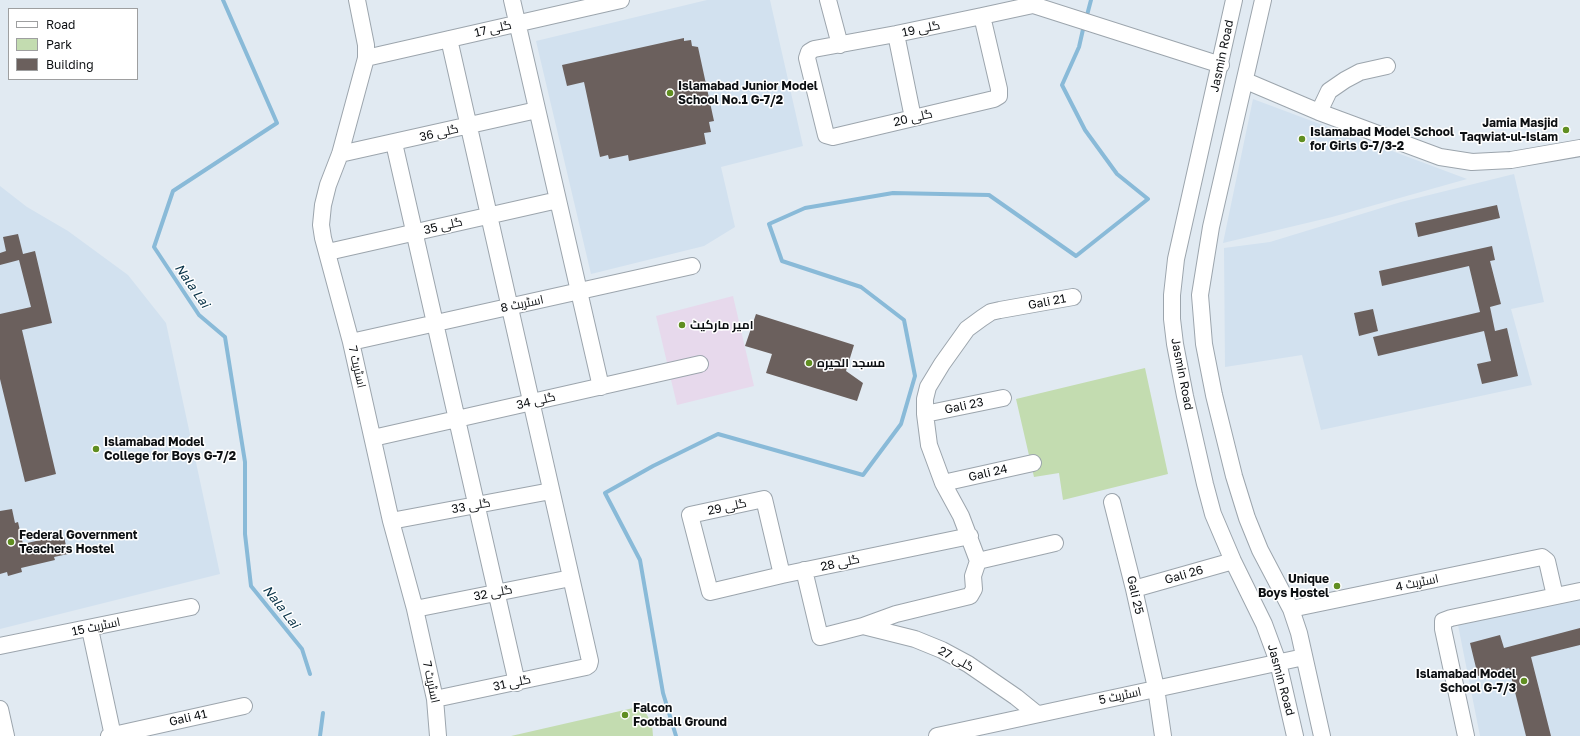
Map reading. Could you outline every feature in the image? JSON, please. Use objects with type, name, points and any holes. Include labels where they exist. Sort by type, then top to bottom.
[{"type":"street","name":"اسٹریٹ 7","points":[[357,0],[366,45],[366,58],[340,154],[328,185],[323,205],[321,225],[323,238],[351,342],[392,521],[415,609],[435,699],[438,736]]},
{"type":"street","points":[[512,0],[600,387]]},
{"type":"street","name":"گلی 17","points":[[366,58],[617,0]]},
{"type":"street","points":[[828,0],[840,45]]},
{"type":"street","name":"Jasmin Road","points":[[1234,0],[1176,258],[1172,295],[1172,319],[1176,351],[1204,484],[1213,514],[1233,561],[1257,606],[1278,662],[1296,736]]},
{"type":"street","points":[[1263,0],[1246,80],[1211,227],[1200,295],[1201,309],[1204,344],[1214,395],[1244,511],[1260,550],[1291,610],[1299,633],[1322,736]]},
{"type":"street","points":[[1033,3],[1220,65]]},
{"type":"street","name":"گلی 19","points":[[826,135],[807,58],[809,52],[814,49],[982,16],[1033,3]]},
{"type":"street","name":"گلی 20","points":[[826,135],[833,137],[994,99],[999,96],[999,90],[982,16]]},
{"type":"street","points":[[896,34],[913,118]]},
{"type":"street","points":[[449,39],[571,578]]},
{"type":"street","points":[[1319,112],[1329,91],[1345,80],[1360,72],[1387,66]]},
{"type":"street","points":[[1246,80],[1319,112],[1440,157],[1472,162],[1511,160],[1580,148]]},
{"type":"street","name":"گلی 36","points":[[340,154],[537,110]]},
{"type":"street","points":[[394,142],[517,683]]},
{"type":"street","name":"گلی 35","points":[[328,252],[558,200]]},
{"type":"street","name":"اسٹریٹ 8","points":[[351,342],[692,266]]},
{"type":"street","name":"Gali 21","points":[[976,568],[970,536],[943,483],[929,445],[924,414],[925,399],[928,387],[942,364],[967,329],[991,312],[1073,297]]},
{"type":"street","name":"گلی 34","points":[[373,438],[700,364]]},
{"type":"street","name":"Gali 23","points":[[924,414],[1004,398]]},
{"type":"street","name":"Gali 24","points":[[943,483],[1033,463]]},
{"type":"street","name":"گلی 33","points":[[392,521],[551,491]]},
{"type":"street","name":"گلی 29","points":[[710,592],[690,515],[764,499],[782,575]]},
{"type":"street","name":"Gali 25","points":[[1112,502],[1134,589],[1156,688],[1163,736]]},
{"type":"street","name":"گلی 28","points":[[710,592],[804,570],[970,536]]},
{"type":"street","points":[[976,568],[1055,543]]},
{"type":"street","name":"اسٹریٹ 4","points":[[1291,610],[1542,557],[1547,561],[1555,596]]},
{"type":"street","name":"Gali 26","points":[[1134,589],[1233,561]]},
{"type":"street","name":"گلی 27","points":[[804,570],[820,637],[863,626],[896,614],[970,596],[974,589],[976,568]]},
{"type":"street","name":"گلی 32","points":[[415,609],[571,578]]},
{"type":"street","name":"گلی 31","points":[[435,699],[586,668],[590,661],[571,578]]},
{"type":"street","points":[[1466,736],[1443,629],[1443,621],[1450,618],[1580,591]]},
{"type":"street","name":"اسٹریٹ 15","points":[[0,646],[191,607]]},
{"type":"street","name":"گلی 27","points":[[863,626],[915,639],[942,650],[968,664],[1016,697],[1037,714]]},
{"type":"street","points":[[90,628],[111,736]]},
{"type":"street","name":"اسٹریٹ 5","points":[[937,736],[999,729],[1037,714],[1304,657]]},
{"type":"street","name":"Gali 41","points":[[111,736],[158,731],[244,706]]},
{"type":"street","points":[[0,709],[6,736]]},
{"type":"shaded area","name":"Islamabad Junior Model School No.1 G-7/2","points":[[707,0],[770,0],[803,146],[721,167],[735,227],[704,246],[591,274],[536,41]]},
{"type":"shaded area","name":"Islamabad Model School for Girls G-7/3-2","points":[[1253,99],[1467,179],[1332,217],[1223,243]]},
{"type":"shaded area","points":[[1514,174],[1544,302],[1511,309],[1532,385],[1321,430],[1302,355],[1225,367],[1224,248],[1270,242],[1401,202]]},
{"type":"shaded area","name":"Islamabad Model College for Boys G-7/2","points":[[0,186],[27,207],[68,231],[128,275],[166,323],[220,574],[0,629]]},
{"type":"shaded area","name":"امیر مارکیٹ","points":[[733,296],[754,386],[677,405],[656,316]]},
{"type":"shaded area","name":"Islamabad Model School G-7/3","points":[[1580,598],[1580,736],[1480,736],[1458,625]]},
{"type":"green space","points":[[1145,368],[1168,474],[1063,500],[1059,473],[1034,477],[1016,399]]},
{"type":"green space","name":"Falcon Football Ground","points":[[642,706],[652,724],[653,736],[511,736]]},
{"type":"building","name":"Islamabad Junior Model School No.1 G-7/2","points":[[684,38],[684,41],[691,40],[692,46],[698,47],[714,121],[709,122],[711,132],[704,133],[706,144],[629,161],[628,155],[609,159],[608,155],[600,157],[584,82],[567,86],[562,65]]},
{"type":"building","points":[[1497,205],[1500,218],[1418,237],[1415,223]]},
{"type":"building","points":[[18,234],[23,254],[35,251],[52,323],[22,330],[56,474],[25,482],[0,379],[0,314],[31,307],[19,260],[0,265],[0,253],[6,251],[3,237]]},
{"type":"building","points":[[1492,246],[1495,260],[1490,261],[1501,304],[1490,307],[1495,331],[1507,328],[1518,376],[1482,384],[1477,364],[1491,361],[1484,331],[1378,356],[1373,337],[1480,312],[1469,266],[1382,286],[1379,271]]},
{"type":"building","points":[[1373,309],[1378,331],[1359,336],[1354,313]]},
{"type":"building","name":"مسجد الحیرہ","points":[[756,314],[854,345],[846,371],[863,383],[857,401],[766,373],[772,354],[745,346]]},
{"type":"building","name":"Federal Government Teachers Hostel","points":[[12,509],[15,523],[18,522],[23,544],[49,538],[50,541],[64,537],[68,554],[54,557],[55,560],[21,568],[22,572],[8,576],[7,572],[0,574],[0,511]]},
{"type":"building","name":"Islamabad Model School G-7/3","points":[[1580,628],[1580,645],[1531,657],[1551,736],[1526,736],[1509,668],[1478,676],[1470,643],[1500,635],[1504,648]]},
{"type":"waterway","name":"Nala Lai","points":[[223,0],[277,123],[173,191],[154,247],[199,315],[225,337],[245,462],[245,534],[251,586],[302,649],[310,674]]},
{"type":"waterway","points":[[1086,19],[1091,0]]},
{"type":"waterway","points":[[676,736],[663,693],[640,560],[605,493],[653,466],[718,434],[863,475],[901,424],[915,376],[904,320],[861,287],[782,261],[769,224],[805,208],[893,193],[989,195],[1076,256],[1148,199],[1117,174],[1085,130],[1062,85],[1079,47],[1084,25]]},
{"type":"waterway","name":"Nala Lai","points":[[320,736],[323,713]]},
{"type":"place","name":"Islamabad Junior Model School No.1 G-7/2","points":[[670,93]]},
{"type":"place","name":"Jamia Masjid Taqwiat-ul-Islam","points":[[1566,130]]},
{"type":"place","name":"Islamabad Model School for Girls G-7/3-2","points":[[1302,139]]},
{"type":"place","name":"امیر مارکیٹ","points":[[682,325]]},
{"type":"place","name":"مسجد الحیرہ","points":[[809,363]]},
{"type":"place","name":"Islamabad Model College for Boys G-7/2","points":[[96,449]]},
{"type":"place","name":"Federal Government Teachers Hostel","points":[[11,542]]},
{"type":"place","name":"Unique Boys Hostel","points":[[1337,586]]},
{"type":"place","name":"Islamabad Model School G-7/3","points":[[1524,681]]},
{"type":"place","name":"Falcon Football Ground","points":[[625,715]]}]
